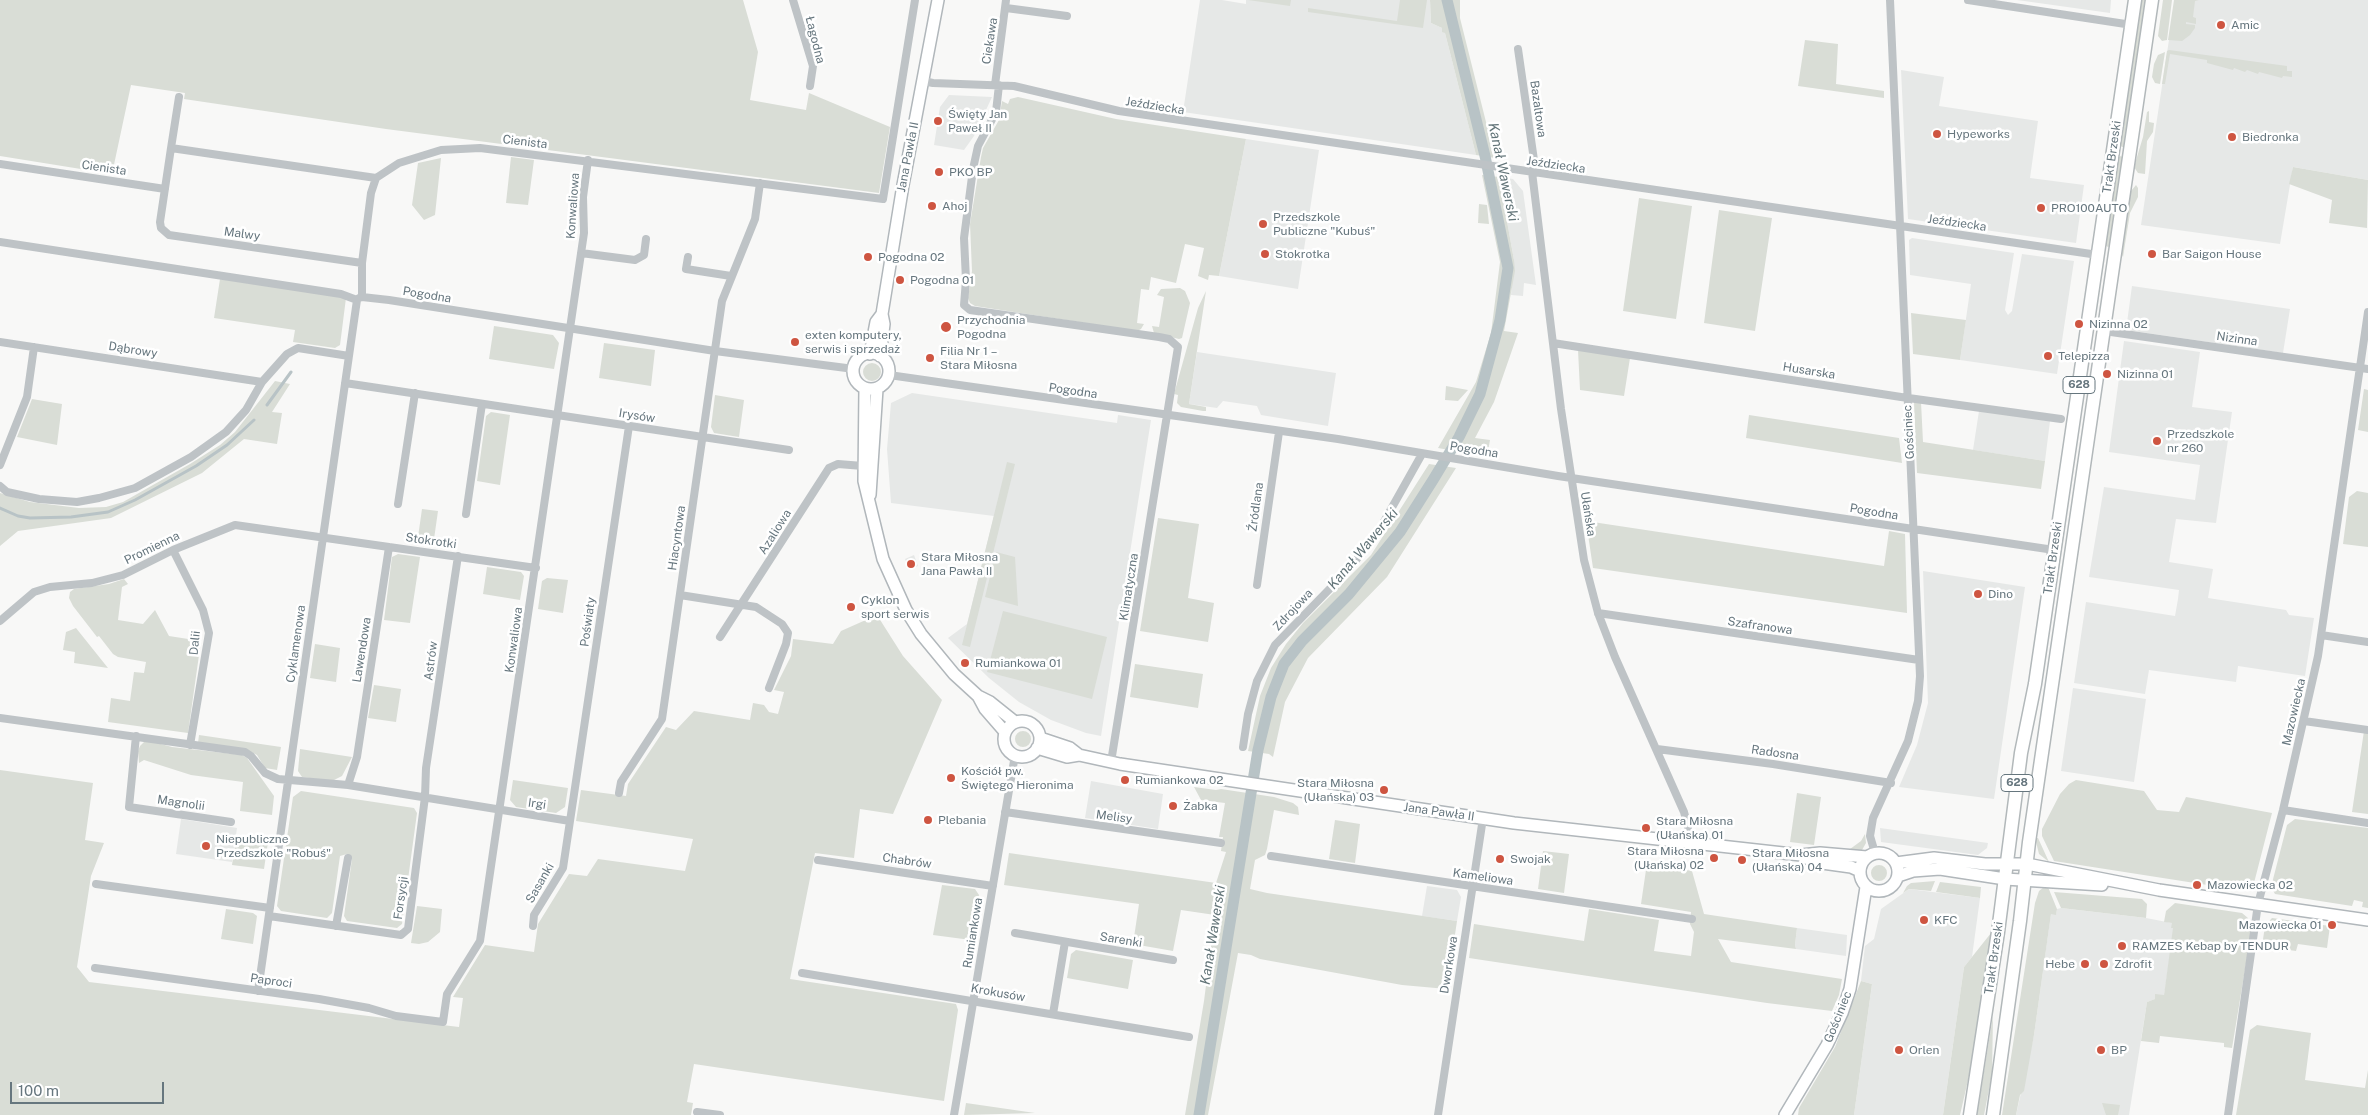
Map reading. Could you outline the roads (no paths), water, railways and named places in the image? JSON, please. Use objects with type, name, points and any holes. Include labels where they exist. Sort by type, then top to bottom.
[{"type":"main road","name":"Trakt Brzeski","points":[[1970,1115],[2005,878],[2021,753],[2035,684],[2135,0]]},
{"type":"main road","name":"Trakt Brzeski","points":[[1993,1115],[2027,864],[2152,0]]},
{"type":"street","name":"Łagodna","points":[[793,0],[813,66],[810,86]]},
{"type":"street","name":"Cienista","points":[[376,178],[391,167],[410,158],[462,148],[480,148],[588,160],[883,199],[915,0]]},
{"type":"street","name":"Jana Pawła II","points":[[875,355],[876,322],[882,314],[938,0]]},
{"type":"street","name":"Gościniec","points":[[1871,855],[1870,830],[1876,810],[1907,745],[1916,715],[1919,660],[1890,0]]},
{"type":"street","points":[[1968,0],[2132,24]]},
{"type":"street","points":[[1006,4],[1067,16]]},
{"type":"street","name":"Ciekawa","points":[[1006,4],[996,112],[978,146],[973,169],[964,238],[966,280],[964,305],[970,310],[1169,339],[1178,347],[1167,415]]},
{"type":"street","name":"Bazaltowa","points":[[1518,49],[1534,160],[1532,172]]},
{"type":"street","name":"Jeździecka","points":[[923,81],[997,85],[1059,96],[1119,112],[2098,255]]},
{"type":"street","points":[[165,188],[179,97]]},
{"type":"street","points":[[171,148],[376,178]]},
{"type":"street","name":"Konwaliowa","points":[[443,1022],[447,994],[480,941],[581,253],[584,226],[583,197],[588,160]]},
{"type":"street","name":"Cienista","points":[[0,164],[165,188]]},
{"type":"street","name":"Ułańska","points":[[1532,172],[1570,477],[1581,544],[1598,613],[1633,700],[1657,749],[1684,812],[1688,827],[1687,842]]},
{"type":"street","name":"Cyklamenowa","points":[[258,991],[345,382],[360,298],[362,262],[372,193],[376,178]]},
{"type":"street","name":"Hiacyntowa","points":[[619,793],[620,782],[662,719],[722,301],[755,220],[760,182]]},
{"type":"street","name":"Malwy","points":[[165,188],[160,222],[161,228],[169,235],[362,262]]},
{"type":"street","name":"Konwaliowa","points":[[581,253],[635,260],[644,255],[646,239]]},
{"type":"street","name":"Pogodna","points":[[0,242],[360,298],[854,369]]},
{"type":"street","points":[[688,257],[686,269],[731,276]]},
{"type":"street","name":"Mazowiecka","points":[[2228,1115],[2258,904],[2304,721],[2321,635],[2364,369],[2368,312]]},
{"type":"street","name":"Nizinna","points":[[2104,331],[2364,369]]},
{"type":"street","name":"Dąbrowy","points":[[0,342],[262,382]]},
{"type":"street","name":"Husarska","points":[[1553,343],[1908,398],[2061,419]]},
{"type":"street","points":[[0,465],[27,398],[34,347]]},
{"type":"street","points":[[0,486],[7,492],[39,499],[77,502],[135,488],[191,457],[216,440],[246,410],[262,382],[287,354],[298,348],[349,356]]},
{"type":"street","points":[[875,355],[888,364],[889,376],[884,384],[871,388],[858,383],[854,369],[857,360],[875,355]]},
{"type":"street","name":"Pogodna","points":[[889,376],[1338,439],[1570,477],[2054,550]]},
{"type":"street","name":"Irysów","points":[[345,382],[789,450]]},
{"type":"street","points":[[871,388],[863,466],[864,482],[870,499],[883,559],[906,610],[937,655],[978,696],[990,702],[1015,722]]},
{"type":"street","points":[[870,499],[871,388]]},
{"type":"street","points":[[398,504],[415,393]]},
{"type":"street","points":[[466,514],[482,404]]},
{"type":"street","name":"Klimatyczna","points":[[1112,762],[1167,415]]},
{"type":"street","name":"Poświaty","points":[[570,820],[629,426]]},
{"type":"street","name":"Źródlana","points":[[1257,585],[1279,432]]},
{"type":"street","name":"Zdrojowa","points":[[1243,747],[1248,714],[1257,681],[1275,646],[1350,568],[1381,528],[1422,454]]},
{"type":"street","name":"Azaliowa","points":[[720,637],[829,468],[838,464],[863,466]]},
{"type":"street","name":"Promienna","points":[[0,621],[34,592],[50,587],[92,583],[124,575],[173,550],[235,524],[323,537]]},
{"type":"street","name":"Stokrotki","points":[[323,537],[536,568]]},
{"type":"street","name":"Lawendowa","points":[[348,785],[357,757],[389,547]]},
{"type":"street","name":"Dalii","points":[[173,550],[203,610],[209,633],[190,745]]},
{"type":"street","name":"Astrów","points":[[425,797],[426,768],[458,556]]},
{"type":"street","points":[[680,594],[756,607],[782,624],[788,633],[783,656],[770,688]]},
{"type":"street","name":"Szafranowa","points":[[1598,613],[1919,660]]},
{"type":"street","points":[[2321,635],[2368,642]]},
{"type":"street","points":[[978,696],[984,709],[1005,732],[1006,748],[1015,756],[1027,756],[1038,743],[1038,732],[1031,724],[1020,721],[1015,722],[1005,732]]},
{"type":"street","name":"Irgi","points":[[0,718],[245,752],[269,776],[288,780],[348,785],[500,811],[570,820]]},
{"type":"street","points":[[2304,721],[2368,730]]},
{"type":"street","name":"Magnolii","points":[[136,736],[129,807],[231,822]]},
{"type":"street","name":"Jana Pawła II","points":[[1038,743],[1070,748],[1079,755],[1112,762],[1483,818],[1801,856],[1820,853],[1871,855]]},
{"type":"street","name":"Radosna","points":[[1657,749],[1890,782]]},
{"type":"street","name":"Rumiankowa","points":[[954,1115],[1015,756]]},
{"type":"street","name":"Forsycji","points":[[96,884],[269,912],[336,926],[401,935],[408,929],[425,797]]},
{"type":"street","points":[[2283,810],[2368,823]]},
{"type":"street","name":"Melisy","points":[[1005,812],[1221,843]]},
{"type":"street","name":"Dworkowa","points":[[1438,1115],[1483,818]]},
{"type":"street","name":"Sasanki","points":[[533,926],[534,915],[563,868],[570,820]]},
{"type":"street","points":[[1898,876],[1896,863],[1889,856],[1871,855],[1860,871],[1860,876],[1871,889],[1891,887],[1898,876],[1913,871],[1940,869],[2005,878],[2026,878],[2159,890],[2368,920]]},
{"type":"street","name":"Kameliowa","points":[[1271,856],[1692,919]]},
{"type":"street","name":"Jana Pawła II","points":[[1801,856],[1815,862],[1851,867],[1860,871]]},
{"type":"street","points":[[336,926],[348,858]]},
{"type":"street","points":[[1896,863],[1934,858],[2027,864],[2159,890]]},
{"type":"street","name":"Chabrów","points":[[818,860],[993,886]]},
{"type":"street","name":"Gościniec","points":[[1785,1115],[1827,1046],[1842,1013],[1850,990],[1864,908],[1871,889]]},
{"type":"street","name":"Sarenki","points":[[1015,933],[1173,960]]},
{"type":"street","points":[[1053,1014],[1065,942]]},
{"type":"street","name":"Paproci","points":[[95,968],[327,1001],[369,1008],[396,1016],[443,1022]]},
{"type":"street","name":"Krokusów","points":[[802,973],[1189,1037]]},
{"type":"street","points":[[697,1112],[720,1115]]},
{"type":"waterway","name":"Kanał Wawerski","points":[[1199,1115],[1258,750],[1271,697],[1284,664],[1302,641],[1349,594],[1400,532],[1433,480],[1459,437],[1480,394],[1500,320],[1508,268],[1485,156],[1447,0]]},
{"type":"waterway","points":[[267,405],[291,372]]},
{"type":"waterway","points":[[0,508],[18,516],[30,518],[71,517],[108,512],[135,500],[196,466],[227,445],[254,420]]},
{"type":"place","name":"Amic","points":[[2221,25]]},
{"type":"place","name":"Święty Jan Paweł II","points":[[938,121]]},
{"type":"place","name":"Hypeworks","points":[[1937,134]]},
{"type":"place","name":"Biedronka","points":[[2232,137]]},
{"type":"place","name":"PKO BP","points":[[939,172]]},
{"type":"place","name":"Ahoj","points":[[932,206]]},
{"type":"place","name":"PRO100AUTO","points":[[2041,208]]},
{"type":"place","name":"Przedszkole Publiczne \"Kubuś\"","points":[[1263,224]]},
{"type":"place","name":"Stokrotka","points":[[1265,254]]},
{"type":"place","name":"Bar Saigon House","points":[[2152,254]]},
{"type":"place","name":"Pogodna 02","points":[[868,257]]},
{"type":"place","name":"Pogodna 01","points":[[900,280]]},
{"type":"place","name":"Nizinna 02","points":[[2079,324]]},
{"type":"place","name":"Przychodnia Pogodna","points":[[946,327]]},
{"type":"place","name":"exten komputery, serwis i sprzedaż","points":[[795,342]]},
{"type":"place","name":"Telepizza","points":[[2048,356]]},
{"type":"place","name":"Filia Nr 1 – Stara Miłosna","points":[[930,358]]},
{"type":"place","name":"Nizinna 01","points":[[2107,374]]},
{"type":"place","name":"Przedszkole nr 260","points":[[2157,441]]},
{"type":"place","name":"Stara Miłosna Jana Pawła II","points":[[911,564]]},
{"type":"place","name":"Dino","points":[[1978,594]]},
{"type":"place","name":"Cyklon sport serwis","points":[[851,607]]},
{"type":"place","name":"Rumiankowa 01","points":[[965,663]]},
{"type":"place","name":"Kościół pw. Świętego Hieronima","points":[[951,778]]},
{"type":"place","name":"Rumiankowa 02","points":[[1125,780]]},
{"type":"place","name":"Stara Miłosna (Ułańska) 03","points":[[1384,790]]},
{"type":"place","name":"Żabka","points":[[1173,806]]},
{"type":"place","name":"Plebania","points":[[928,820]]},
{"type":"place","name":"Stara Miłosna (Ułańska) 01","points":[[1646,828]]},
{"type":"place","name":"Niepubliczne Przedszkole \"Robuś\"","points":[[206,846]]},
{"type":"place","name":"Stara Miłosna (Ułańska) 02","points":[[1714,858]]},
{"type":"place","name":"Swojak","points":[[1500,859]]},
{"type":"place","name":"Stara Miłosna (Ułańska) 04","points":[[1742,860]]},
{"type":"place","name":"Mazowiecka 02","points":[[2197,885]]},
{"type":"place","name":"KFC","points":[[1924,920]]},
{"type":"place","name":"Mazowiecka 01","points":[[2332,925]]},
{"type":"place","name":"RAMZES Kebap by TENDUR","points":[[2122,946]]},
{"type":"place","name":"Hebe","points":[[2085,964]]},
{"type":"place","name":"Zdrofit","points":[[2104,964]]},
{"type":"place","name":"Orlen","points":[[1899,1050]]},
{"type":"place","name":"BP","points":[[2101,1050]]}]
